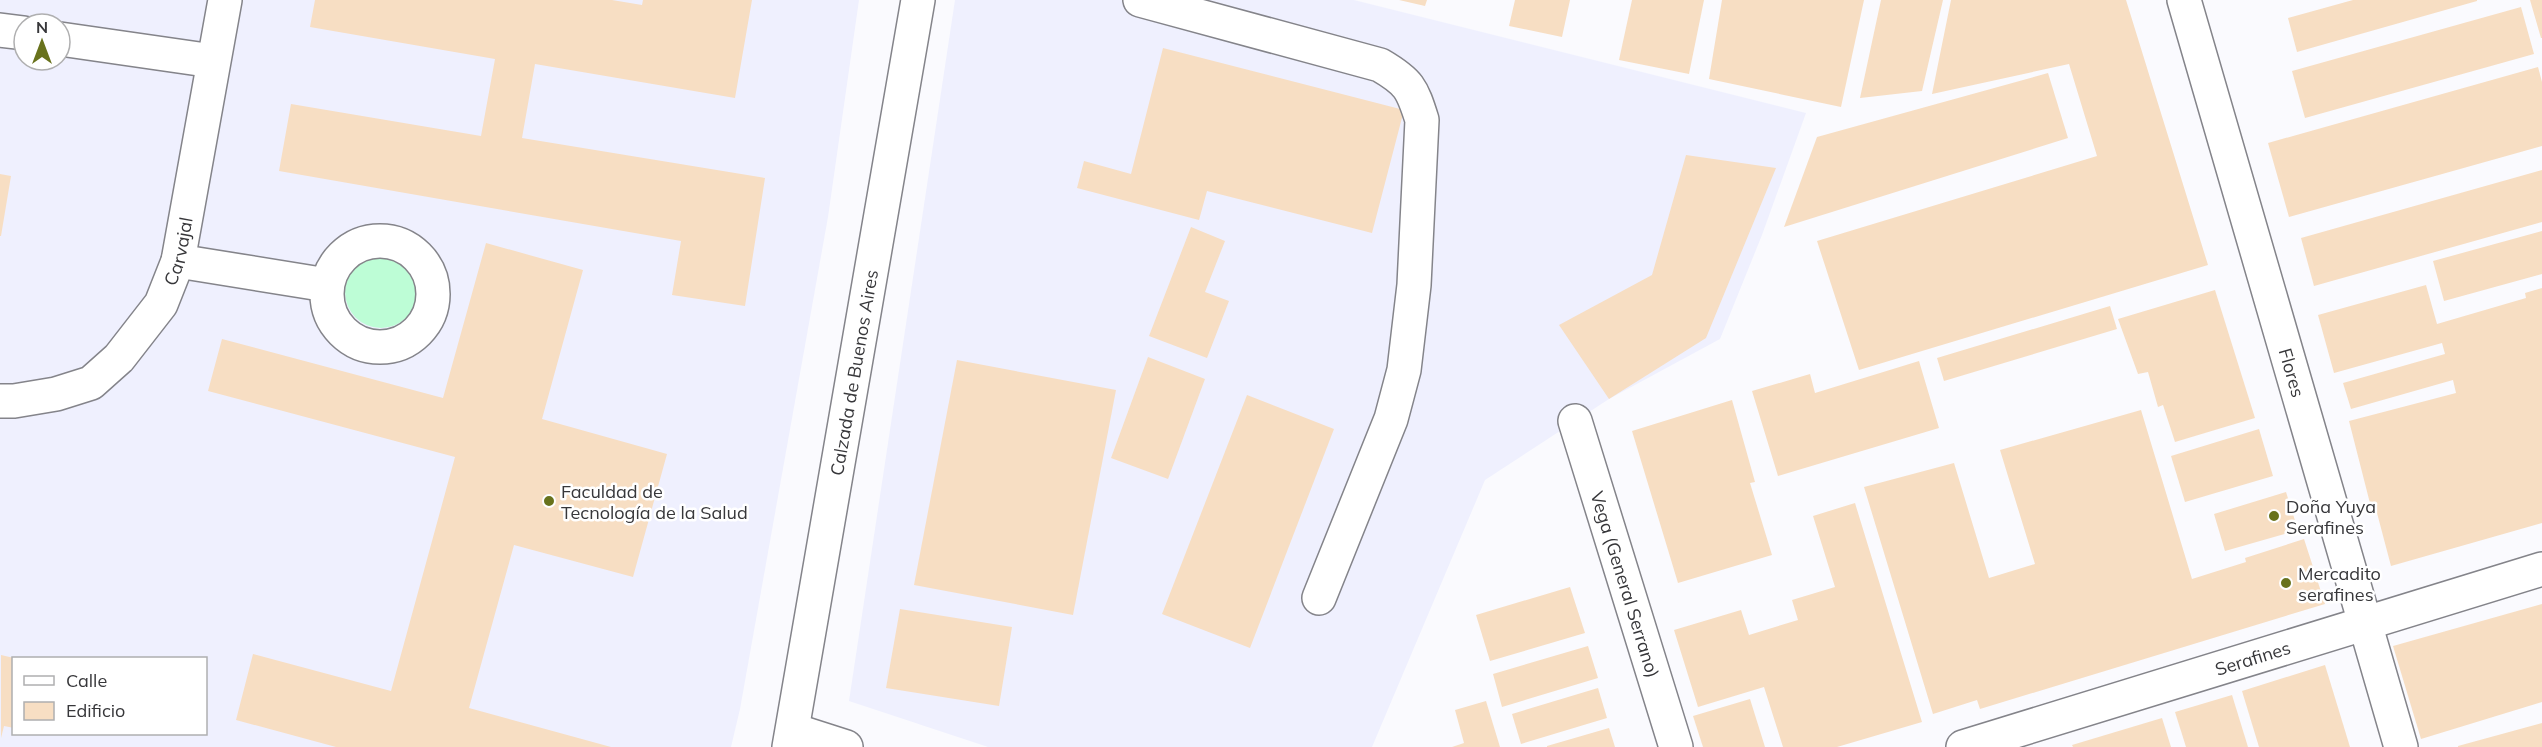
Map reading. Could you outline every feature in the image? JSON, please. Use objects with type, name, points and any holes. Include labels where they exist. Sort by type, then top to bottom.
[{"type":"street","name":"Carvajal","points":[[0,401],[15,401],[56,394],[91,383],[119,358],[140,334],[161,304],[178,261],[225,0]]},
{"type":"street","name":"Calzada de Buenos Aires","points":[[791,738],[918,0]]},
{"type":"street","points":[[1140,0],[1380,65],[1403,79],[1414,95],[1422,120],[1414,285],[1404,370],[1391,419],[1319,598]]},
{"type":"street","name":"Flores","points":[[2184,0],[2363,624],[2401,747]]},
{"type":"street","points":[[72,41],[213,61]]},
{"type":"street","points":[[178,261],[327,285]]},
{"type":"street","name":"Vega (General Serrano)","points":[[1575,422],[1676,747]]},
{"type":"street","name":"Serafines","points":[[1963,747],[2542,569]]},
{"type":"street","points":[[791,738],[846,747]]},
{"type":"shaded area","points":[[0,0],[859,0],[828,217],[740,709],[731,747],[0,747]]},
{"type":"shaded area","points":[[955,0],[1354,0],[1806,113],[1762,235],[1720,339],[1609,399],[1485,480],[1372,747],[988,747],[849,701]]},
{"type":"green space","points":[[381,256],[401,262],[411,272],[417,292],[411,312],[401,322],[381,328],[361,322],[351,312],[345,292],[351,272],[361,262]]},
{"type":"building","points":[[315,0],[612,0],[642,5],[643,0],[752,0],[735,98],[535,64],[522,138],[765,178],[745,306],[672,295],[681,241],[279,171],[291,104],[481,136],[495,59],[310,27]]},
{"type":"building","points":[[1399,0],[1427,0],[1425,6]]},
{"type":"building","points":[[1515,0],[1570,0],[1562,37],[1509,26]]},
{"type":"building","points":[[1632,0],[1704,0],[1689,74],[1619,60]]},
{"type":"building","points":[[1722,0],[1864,0],[1841,107],[1709,79]]},
{"type":"building","points":[[1881,0],[1943,0],[1922,91],[1860,98]]},
{"type":"building","points":[[1951,0],[2126,0],[2208,265],[1859,370],[1817,241],[2097,156],[2069,64],[1932,94]]},
{"type":"building","points":[[2353,0],[2477,1],[2297,52],[2288,18]]},
{"type":"building","points":[[2530,0],[2542,0],[2542,38],[2541,38]]},
{"type":"building","points":[[2521,7],[2534,54],[2305,118],[2292,71]]},
{"type":"building","points":[[1163,48],[1404,110],[1372,233],[1207,191],[1199,220],[1077,188],[1084,161],[1131,174]]},
{"type":"building","points":[[2538,67],[2542,82],[2542,146],[2289,217],[2268,143]]},
{"type":"building","points":[[2048,73],[2068,138],[1784,227],[1817,137]]},
{"type":"building","points":[[1686,155],[1776,168],[1706,338],[1609,399],[1559,325],[1652,275]]},
{"type":"building","points":[[2542,170],[2542,222],[2314,286],[2301,238]]},
{"type":"building","points":[[0,174],[11,176],[1,236],[0,236]]},
{"type":"building","points":[[1191,227],[1225,241],[1205,292],[1229,301],[1207,358],[1149,336]]},
{"type":"building","points":[[2542,231],[2542,274],[2444,301],[2433,261]]},
{"type":"building","name":"Faculdad de Tecnología de la Salud","points":[[486,243],[583,270],[542,419],[667,454],[633,577],[514,545],[469,708],[611,747],[336,747],[236,720],[253,654],[391,691],[455,457],[208,391],[222,339],[443,398]]},
{"type":"building","points":[[2426,285],[2437,324],[2526,298],[2525,293],[2542,288],[2542,523],[2391,566],[2377,513],[2373,515],[2349,421],[2456,393],[2453,380],[2351,409],[2343,383],[2445,354],[2442,343],[2334,373],[2318,315]]},
{"type":"building","points":[[2215,290],[2255,418],[2175,442],[2163,405],[2158,407],[2148,372],[2138,374],[2118,319]]},
{"type":"building","points":[[2110,306],[2117,329],[1944,381],[1937,358]]},
{"type":"building","points":[[1148,357],[1205,379],[1168,479],[1111,458]]},
{"type":"building","points":[[957,360],[1116,390],[1073,615],[914,585]]},
{"type":"building","points":[[1919,361],[1939,428],[1778,476],[1752,391],[1810,374],[1815,393]]},
{"type":"building","points":[[1247,395],[1334,429],[1250,648],[1162,614]]},
{"type":"building","points":[[1732,400],[1755,482],[1750,483],[1772,555],[1678,583],[1632,431]]},
{"type":"building","points":[[2141,410],[2192,579],[2246,562],[2245,558],[2304,539],[2325,604],[1980,709],[1977,700],[1933,714],[1864,487],[1954,463],[1989,578],[2035,564],[2000,450]]},
{"type":"building","points":[[2259,429],[2273,476],[2185,502],[2171,456]]},
{"type":"building","points":[[2286,492],[2298,530],[2225,551],[2214,514]]},
{"type":"building","points":[[1855,503],[1922,722],[1837,747],[1783,747],[1764,687],[1698,707],[1674,630],[1741,610],[1749,635],[1798,620],[1792,600],[1835,587],[1813,516]]},
{"type":"building","points":[[1570,587],[1585,633],[1490,661],[1476,615]]},
{"type":"building","points":[[2542,604],[2542,702],[2421,739],[2393,646]]},
{"type":"building","points":[[900,609],[1012,627],[999,706],[886,688]]},
{"type":"building","points":[[1588,646],[1598,678],[1502,707],[1493,674]]},
{"type":"building","points":[[1,655],[12,658],[12,728],[4,726],[1,738]]},
{"type":"building","points":[[2325,665],[2350,747],[2259,747],[2242,691]]},
{"type":"building","points":[[1598,688],[1607,718],[1521,744],[1512,714]]},
{"type":"building","points":[[2232,695],[2248,747],[2186,747],[2175,712]]},
{"type":"building","points":[[1750,699],[1765,747],[1703,747],[1693,716]]},
{"type":"building","points":[[1486,701],[1500,747],[1452,747],[1464,743],[1455,710]]},
{"type":"building","points":[[2162,718],[2171,747],[2073,747],[2072,745]]},
{"type":"building","points":[[2542,723],[2542,747],[2458,747],[2458,746]]},
{"type":"building","points":[[1609,728],[1615,747],[1547,747],[1547,746]]},
{"type":"place","name":"Faculdad de Tecnología de la Salud","points":[[549,501]]},
{"type":"place","name":"Doña Yuya Serafines","points":[[2274,516]]},
{"type":"place","name":"Mercadito serafines","points":[[2286,583]]}]
